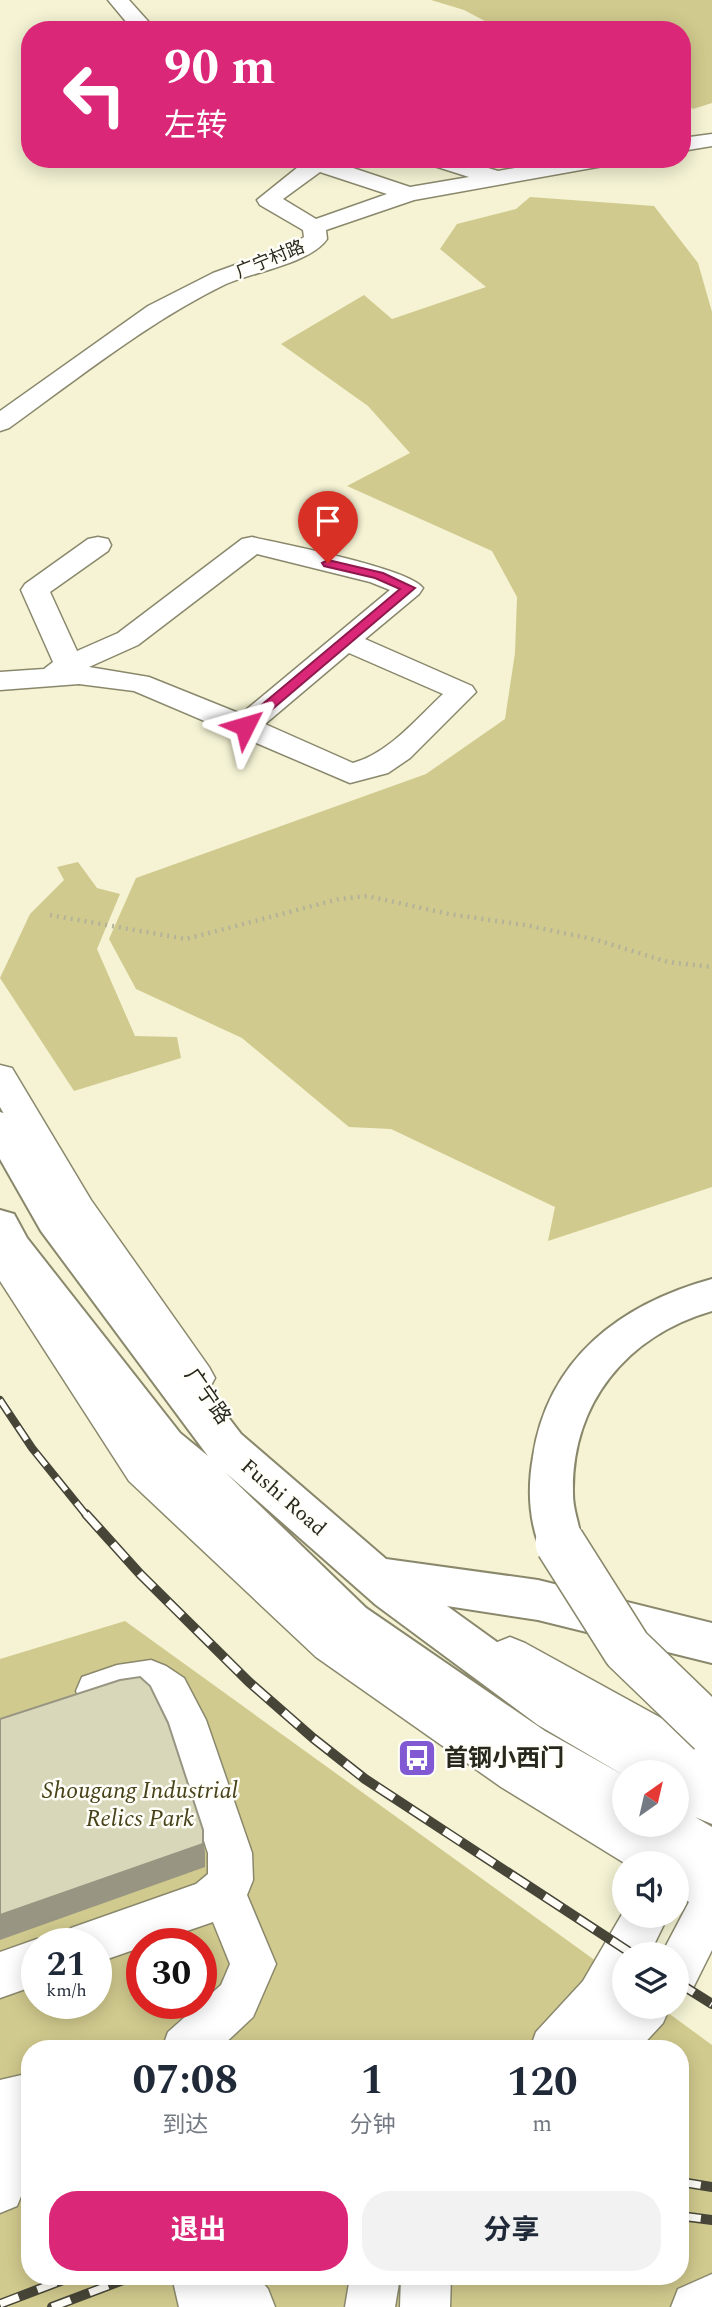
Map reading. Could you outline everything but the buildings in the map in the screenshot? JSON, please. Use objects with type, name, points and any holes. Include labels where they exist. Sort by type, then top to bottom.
[{"type":"highway","name":"Fushi Road","points":[[0,1126],[55,1220],[226,1447],[391,1591],[554,1710],[641,1760]]},
{"type":"highway","name":"Fushi Road","points":[[0,1225],[13,1249],[165,1446],[187,1463],[350,1622],[528,1746],[612,1794]]},
{"type":"highway","points":[[712,1295],[692,1299],[654,1317],[622,1339],[597,1364],[577,1390],[565,1413],[556,1446],[550,1492],[560,1543],[627,1649],[712,1731]]},
{"type":"highway","points":[[390,1577],[538,1600],[712,1643]]},
{"type":"highway","points":[[690,1788],[712,1801]]},
{"type":"highway","points":[[686,1838],[712,1853]]},
{"type":"street","points":[[118,0],[138,21]]},
{"type":"street","points":[[691,144],[712,140]]},
{"type":"street","points":[[310,168],[268,200],[314,227]]},
{"type":"street","points":[[338,168],[409,194]]},
{"type":"street","points":[[464,168],[495,178]]},
{"type":"street","name":"广宁村路","points":[[0,423],[156,311],[221,278],[301,249],[316,239],[314,227],[409,194],[552,168]]},
{"type":"street","points":[[57,671],[35,590],[98,545]]},
{"type":"street","points":[[0,681],[57,671],[128,639],[252,545],[379,576],[409,588],[245,726]]},
{"type":"street","points":[[57,671],[139,683],[245,726],[350,774],[377,766],[400,751],[463,692],[346,641]]},
{"type":"street","name":"广宁路","points":[[0,1077],[78,1210],[241,1443],[305,1504],[390,1577],[534,1672],[712,1769]]},
{"type":"street","points":[[0,1251],[143,1469],[331,1644],[516,1773],[645,1851]]},
{"type":"street","points":[[65,1702],[117,1684],[151,1679],[169,1692],[185,1720],[230,1853],[230,1880],[223,1891],[210,1901],[112,1936]]},
{"type":"street","points":[[689,1877],[712,1891]]},
{"type":"street","points":[[195,2040],[237,2001],[253,1964],[223,1891]]},
{"type":"street","points":[[689,1948],[712,1903]]},
{"type":"street","points":[[561,2040],[599,1997],[639,1928]]},
{"type":"street","points":[[0,1975],[21,1968]]},
{"type":"street","points":[[616,2040],[636,2019]]},
{"type":"street","points":[[0,2104],[21,2099]]},
{"type":"street","points":[[0,2118],[0,2174]]},
{"type":"street","points":[[199,2285],[204,2307]]},
{"type":"street","points":[[233,2285],[250,2307]]},
{"type":"street","points":[[370,2307],[373,2285]]},
{"type":"street","points":[[425,2307],[426,2285]]},
{"type":"street","points":[[696,2307],[712,2299]]},
{"type":"path","points":[[50,915],[186,939],[338,899],[367,896],[449,914],[525,925],[597,940],[668,962],[712,967]]},
{"type":"green space","points":[[431,0],[712,0],[712,103],[691,107],[691,21],[485,21],[464,10]]},
{"type":"green space","points":[[530,197],[654,206],[698,263],[712,312],[712,1187],[548,1241],[555,1207],[391,1129],[349,1127],[242,1038],[136,989],[109,939],[136,878],[426,774],[505,719],[515,653],[517,597],[492,551],[347,486],[410,453],[368,406],[281,344],[364,295],[392,319],[486,287],[440,249],[457,224],[516,209]]},
{"type":"green space","points":[[78,862],[97,888],[120,894],[97,949],[135,1036],[177,1037],[181,1058],[74,1091],[0,978],[30,914],[64,880],[57,867]]},
{"type":"green space","name":"Shougang Industrial Relics Park","points":[[125,1621],[612,1973],[612,2019],[676,2019],[712,2045],[712,2307],[0,2307],[0,1659]]},
{"type":"railway","points":[[0,1400],[32,1448],[87,1516]]},
{"type":"railway","points":[[86,1514],[140,1574],[249,1682],[313,1738],[365,1779],[614,1942]]},
{"type":"railway","points":[[689,1990],[712,2004]]},
{"type":"railway","points":[[689,2183],[712,2187]]},
{"type":"railway","points":[[689,2217],[712,2220]]},
{"type":"railway","points":[[0,2304],[50,2285]]},
{"type":"railway","points":[[52,2307],[110,2285]]},
{"type":"place","name":"首钢小西门","points":[[417,1758]]},
{"type":"route","points":[[245,726],[409,588],[379,576],[328,563]]}]
